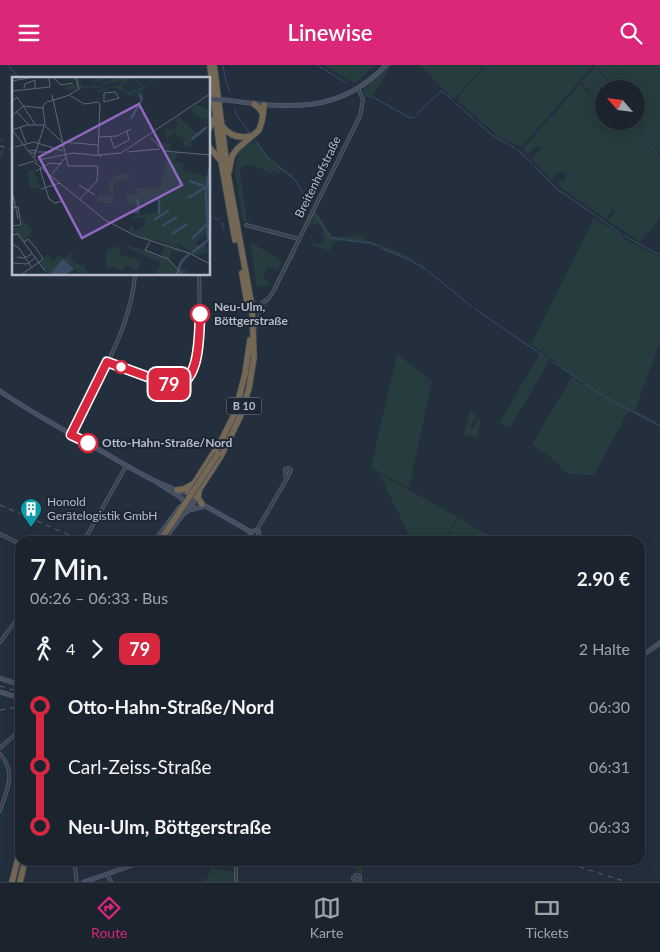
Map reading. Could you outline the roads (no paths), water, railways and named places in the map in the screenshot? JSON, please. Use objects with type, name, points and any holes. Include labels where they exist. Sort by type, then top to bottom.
[{"type":"highway","name":"B 10","points":[[163,536],[218,454],[237,414],[249,370],[252,344],[247,305],[221,161],[210,65]]},
{"type":"highway","name":"B 10","points":[[195,498],[226,446],[240,416],[252,373],[250,294],[228,175],[214,65]]},
{"type":"highway","points":[[254,104],[263,114]]},
{"type":"highway","points":[[228,175],[232,157],[237,149],[259,130],[264,105]]},
{"type":"highway","points":[[210,128],[213,124],[215,109]]},
{"type":"highway","points":[[221,123],[232,135],[241,138],[253,136]]},
{"type":"highway","points":[[210,148],[221,161]]},
{"type":"highway","points":[[187,494],[220,443],[235,413],[252,344]]},
{"type":"highway","points":[[177,492],[188,488],[196,481]]},
{"type":"highway","name":"B 10","points":[[202,505],[198,495],[203,484]]},
{"type":"highway","points":[[12,882],[16,866]]},
{"type":"highway","points":[[16,882],[21,866]]},
{"type":"highway","points":[[20,882],[22,866]]},
{"type":"street","points":[[210,99],[287,107],[329,102],[369,81],[386,65]]},
{"type":"street","name":"Breitenhofstraße","points":[[262,303],[269,298],[274,290],[362,110],[363,100],[358,88]]},
{"type":"street","points":[[246,225],[299,239]]},
{"type":"street","points":[[71,435],[128,314],[135,275]]},
{"type":"street","points":[[107,362],[170,385],[177,385],[187,381],[194,371],[199,333],[199,275]]},
{"type":"street","points":[[0,391],[31,412],[126,465],[177,492],[192,494],[202,505],[251,531],[257,530]]},
{"type":"street","points":[[87,536],[126,465]]},
{"type":"street","points":[[257,530],[286,480]]},
{"type":"street","points":[[177,492],[186,504],[202,505]]},
{"type":"street","points":[[175,512],[180,501],[177,492]]},
{"type":"street","points":[[158,536],[187,494]]},
{"type":"street","points":[[167,536],[195,498]]},
{"type":"street","points":[[181,516],[189,510],[202,505]]},
{"type":"street","points":[[257,530],[259,536]]},
{"type":"street","points":[[250,536],[251,531]]},
{"type":"street","points":[[0,534],[15,541]]},
{"type":"street","points":[[0,642],[15,622]]},
{"type":"street","points":[[645,654],[660,643]]},
{"type":"street","points":[[0,678],[15,683]]},
{"type":"street","points":[[0,691],[15,696]]},
{"type":"street","points":[[0,748],[15,734]]},
{"type":"street","points":[[0,753],[8,764],[10,775],[0,811]]},
{"type":"street","points":[[75,866],[77,882]]},
{"type":"street","points":[[84,882],[130,866]]},
{"type":"street","points":[[236,866],[236,882]]},
{"type":"street","points":[[107,874],[111,882]]},
{"type":"street","points":[[355,882],[353,878],[356,875],[360,876],[360,882]]},
{"type":"waterway","points":[[8,65],[17,77]]},
{"type":"waterway","points":[[223,65],[230,92]]},
{"type":"waterway","points":[[320,67],[347,83]]},
{"type":"waterway","points":[[595,67],[604,80]]},
{"type":"waterway","points":[[416,115],[441,91],[452,100]]},
{"type":"waterway","points":[[373,97],[410,118],[414,117]]},
{"type":"waterway","points":[[455,103],[474,119]]},
{"type":"waterway","points":[[235,109],[241,121]]},
{"type":"waterway","points":[[476,121],[492,135],[515,148]]},
{"type":"waterway","points":[[243,124],[249,132]]},
{"type":"waterway","points":[[643,134],[657,154]]},
{"type":"waterway","points":[[0,139],[4,142]]},
{"type":"waterway","points":[[255,140],[268,158],[277,165]]},
{"type":"waterway","points":[[517,149],[532,163]]},
{"type":"waterway","points":[[0,157],[3,150]]},
{"type":"waterway","points":[[278,166],[295,180],[310,205]]},
{"type":"waterway","points":[[534,166],[557,189],[595,215]]},
{"type":"waterway","points":[[315,214],[331,238],[370,243],[378,246]]},
{"type":"waterway","points":[[597,216],[621,234]]},
{"type":"waterway","points":[[214,218],[219,220]]},
{"type":"waterway","points":[[222,223],[224,229]]},
{"type":"waterway","points":[[624,236],[658,254]]},
{"type":"waterway","points":[[381,248],[412,261],[426,270]]},
{"type":"waterway","points":[[428,271],[471,306]]},
{"type":"waterway","points":[[257,304],[259,310],[257,329]]},
{"type":"waterway","points":[[475,309],[548,359]]},
{"type":"waterway","points":[[553,362],[603,396]]},
{"type":"waterway","points":[[605,397],[660,426]]},
{"type":"railway","points":[[0,146],[12,149]]},
{"type":"railway","points":[[0,505],[71,536]]},
{"type":"railway","points":[[0,686],[15,690]]},
{"type":"railway","points":[[0,710],[15,708]]},
{"type":"railway","points":[[576,866],[627,882]]},
{"type":"place","name":"Neu-Ulm, Böttgerstraße","points":[[200,314]]},
{"type":"place","name":"Otto-Hahn-Straße/Nord","points":[[88,443]]},
{"type":"place","name":"Honold Gerätelogistik GmbH","points":[[31,528]]}]
